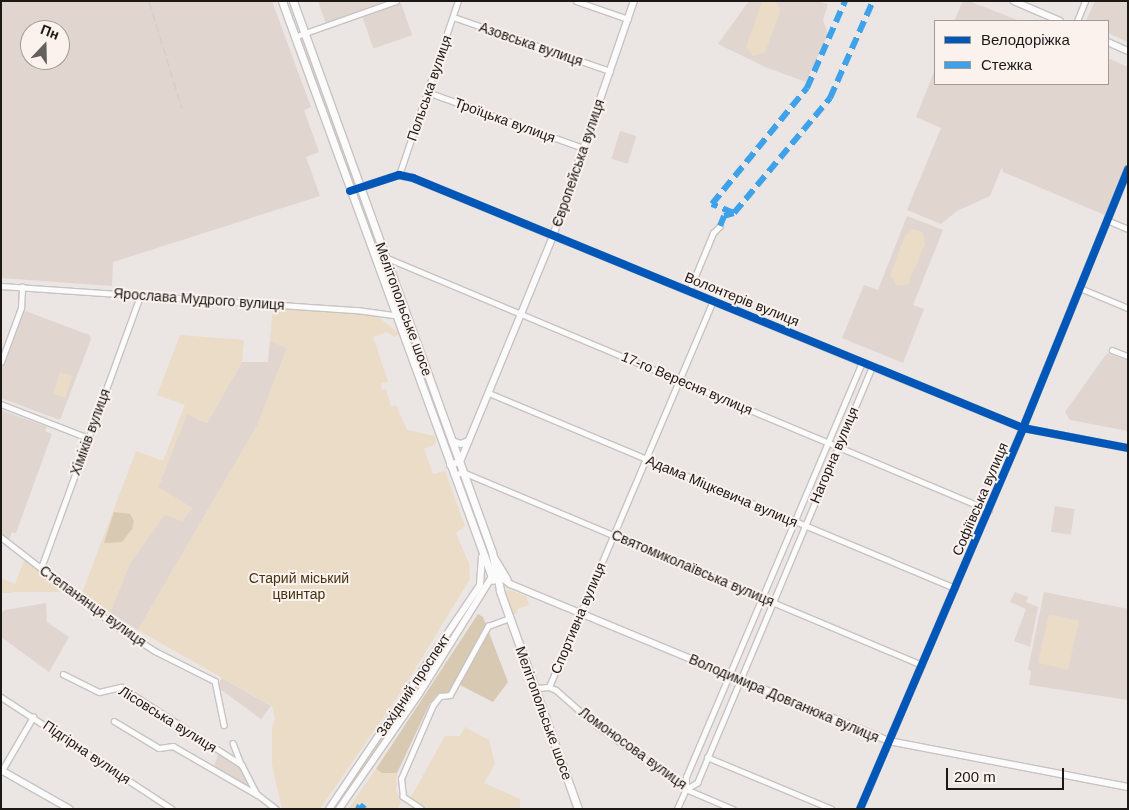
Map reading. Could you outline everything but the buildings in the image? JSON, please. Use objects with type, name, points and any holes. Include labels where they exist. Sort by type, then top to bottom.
[{"type":"main road","name":"Мелітопольське шосе","points":[[282,1],[482,557],[500,591],[578,809]]},
{"type":"main road","name":"Мелітопольське шосе","points":[[293,1],[492,552],[495,579]]},
{"type":"main road","points":[[492,552],[510,584]]},
{"type":"main road","name":"Західний проспект","points":[[329,809],[480,584],[482,557]]},
{"type":"main road","points":[[495,579],[510,584]]},
{"type":"main road","points":[[495,579],[510,584]]},
{"type":"main road","name":"Західний проспект","points":[[338,809],[495,579]]},
{"type":"main road","name":"Володимира Довганюка вулиця","points":[[510,584],[889,741],[1128,787]]},
{"type":"street","points":[[294,37],[396,1]]},
{"type":"street","name":"Польська вулиця","points":[[399,175],[458,1]]},
{"type":"street","points":[[576,1],[628,19]]},
{"type":"street","name":"Європейська вулиця","points":[[460,462],[553,236],[634,1]]},
{"type":"street","points":[[1014,1],[1058,20]]},
{"type":"street","points":[[1077,20],[1085,1]]},
{"type":"street","name":"Азовська вулиця","points":[[453,18],[610,71]]},
{"type":"street","points":[[1109,42],[1128,51]]},
{"type":"street","name":"Троїцька вулиця","points":[[427,92],[583,148]]},
{"type":"street","name":"Софіївська вулиця","points":[[860,809],[989,510],[1128,169]]},
{"type":"street","points":[[350,191],[399,175]]},
{"type":"street","name":"Волонтерів вулиця","points":[[399,175],[413,178],[1023,428],[1128,448]]},
{"type":"street","points":[[1107,220],[1128,229]]},
{"type":"street","points":[[689,291],[713,233],[720,226]]},
{"type":"street","name":"17-го Вересня вулиця","points":[[385,257],[989,510]]},
{"type":"street","name":"Ярослава Мудрого вулиця","points":[[1,286],[357,310],[408,317]]},
{"type":"street","points":[[1,362],[21,308],[22,287]]},
{"type":"street","points":[[1080,288],[1128,308]]},
{"type":"street","name":"Хіміків вулиця","points":[[40,568],[140,296]]},
{"type":"street","name":"Спортивна вулиця","points":[[549,687],[713,301]]},
{"type":"street","points":[[1112,350],[1128,356]]},
{"type":"street","name":"Нагорна вулиця","points":[[678,809],[686,789],[686,777],[862,362]]},
{"type":"street","name":"Нагорна вулиця","points":[[686,789],[697,782],[872,366]]},
{"type":"street","name":"Адама Міцкевича вулиця","points":[[489,393],[956,588]]},
{"type":"street","points":[[1,404],[88,438]]},
{"type":"street","points":[[452,441],[461,444],[468,441]]},
{"type":"street","points":[[450,465],[460,462]]},
{"type":"street","points":[[454,475],[463,472]]},
{"type":"street","name":"Святомиколаївська вулиця","points":[[463,472],[922,665]]},
{"type":"street","name":"Степанянця вулиця","points":[[1,537],[114,625],[155,651],[215,681]]},
{"type":"street","points":[[421,809],[403,796],[401,779],[433,705],[440,696],[450,695],[488,626],[510,618]]},
{"type":"street","name":"Лісовська вулиця","points":[[63,674],[99,692],[120,686],[242,765],[257,794]]},
{"type":"street","name":"Лісовська вулиця","points":[[215,681],[224,725]]},
{"type":"street","points":[[536,688],[549,687]]},
{"type":"street","name":"Ломоносова вулиця","points":[[549,687],[596,725],[686,789],[733,809]]},
{"type":"street","name":"Підгірна вулиця","points":[[1,697],[172,809]]},
{"type":"street","points":[[34,717],[2,771],[70,809]]},
{"type":"street","name":"Лісовська вулиця","points":[[114,721],[158,748],[173,746],[257,794],[276,809]]},
{"type":"street","points":[[233,743],[242,765]]},
{"type":"street","points":[[707,757],[832,809]]},
{"type":"shaded area","points":[[1,1],[272,1],[311,107],[304,110],[319,152],[306,157],[320,196],[113,262],[112,286],[1,278]]},
{"type":"shaded area","points":[[318,1],[391,1],[326,24]]},
{"type":"shaded area","points":[[749,1],[816,1],[828,4],[823,20],[828,34],[806,82],[765,67],[718,44]]},
{"type":"shaded area","points":[[963,1],[969,1],[1017,20],[954,20]]},
{"type":"shaded area","points":[[1095,1],[1128,1],[1128,42],[1109,33],[1109,20],[1086,20]]},
{"type":"shaded area","points":[[401,3],[412,35],[373,48],[362,16]]},
{"type":"shaded area","points":[[1109,58],[1128,67],[1128,160],[1105,215],[1003,172],[1002,167],[990,196],[957,211],[941,224],[907,210],[941,128],[916,117],[934,72],[934,85],[1109,85]]},
{"type":"shaded area","points":[[620,131],[636,136],[628,164],[612,159]]},
{"type":"shaded area","points":[[907,216],[943,230],[913,305],[924,309],[903,363],[842,338],[864,285],[878,290]]},
{"type":"shaded area","points":[[23,310],[89,335],[91,339],[60,420],[1,398],[1,371]]},
{"type":"shaded area","points":[[270,341],[287,348],[258,424],[138,630],[110,613],[130,563],[165,514],[182,521],[192,508],[158,487],[187,414],[207,423],[242,362],[268,362]]},
{"type":"shaded area","points":[[1107,353],[1128,361],[1128,431],[1070,420],[1065,412]]},
{"type":"shaded area","points":[[1,410],[47,427],[45,431],[52,434],[16,533],[12,532],[9,541],[1,534]]},
{"type":"shaded area","points":[[1055,506],[1075,509],[1071,535],[1051,532]]},
{"type":"shaded area","points":[[114,512],[130,514],[134,521],[132,529],[122,542],[104,543]]},
{"type":"shaded area","points":[[1015,592],[1028,597],[1026,602],[1038,607],[1030,647],[1014,641],[1026,609],[1010,602]]},
{"type":"shaded area","points":[[1044,592],[1128,609],[1128,700],[1029,685],[1031,671],[1028,669]]},
{"type":"shaded area","points":[[46,603],[47,622],[69,637],[49,672],[1,637],[1,613],[5,610]]},
{"type":"shaded area","points":[[478,614],[483,617],[508,682],[493,702],[454,682],[448,693],[436,695],[430,703],[397,773],[382,773],[376,769]]},
{"type":"shaded area","points":[[222,678],[271,706],[261,719],[217,687]]},
{"type":"shaded area","points":[[219,752],[242,765],[251,788],[214,766]]},
{"type":"green space","points":[[762,1],[777,1],[780,11],[765,53],[753,56],[746,47]]},
{"type":"green space","points":[[301,36],[354,179],[352,182],[298,38]]},
{"type":"green space","points":[[357,192],[401,309],[400,312],[355,194]]},
{"type":"green space","points":[[913,229],[923,232],[925,244],[908,284],[897,286],[890,275],[905,236]]},
{"type":"green space","name":"Старий міський цвинтар","points":[[273,307],[363,313],[378,317],[399,333],[395,337],[387,332],[373,337],[388,381],[381,384],[382,390],[386,389],[391,407],[396,405],[407,430],[435,436],[436,444],[424,449],[433,474],[445,471],[465,526],[456,533],[469,564],[470,579],[404,687],[320,809],[282,809],[272,765],[272,728],[275,718],[272,706],[138,630],[258,424],[287,348],[270,341]]},
{"type":"green space","points":[[407,325],[456,458],[454,461],[403,327]]},
{"type":"green space","points":[[180,335],[244,340],[242,362],[207,423],[187,414],[158,487],[192,508],[182,521],[165,515],[130,563],[110,613],[82,593],[136,451],[163,461],[185,405],[157,395]]},
{"type":"green space","points":[[60,372],[72,376],[65,398],[53,394]]},
{"type":"green space","points":[[25,558],[70,592],[12,592],[13,587],[11,593],[1,593],[1,578],[15,584]]},
{"type":"green space","points":[[480,588],[416,693],[336,809],[332,809]]},
{"type":"green space","points":[[509,590],[526,596],[529,605],[517,609],[518,613],[513,615],[505,593]]},
{"type":"green space","points":[[1049,614],[1079,621],[1068,670],[1038,663]]},
{"type":"green space","points":[[465,727],[489,740],[495,764],[484,783],[520,799],[520,809],[425,809],[410,799],[445,736],[460,736]]},
{"type":"green space","points":[[376,769],[383,773],[397,773],[396,790],[401,802],[398,809],[348,809]]},
{"type":"railway","points":[[149,1],[182,108]]},
{"type":"marked path","points":[[734,213],[712,204],[807,88],[845,1]]},
{"type":"marked path","points":[[720,226],[724,216],[734,213],[830,98],[873,1]]},
{"type":"marked path","points":[[358,809],[360,805],[365,809]]},
{"type":"cycle path","points":[[860,809],[1023,428],[1128,169]]},
{"type":"cycle path","points":[[350,191],[399,175],[413,178],[1023,428],[1128,448]]}]
